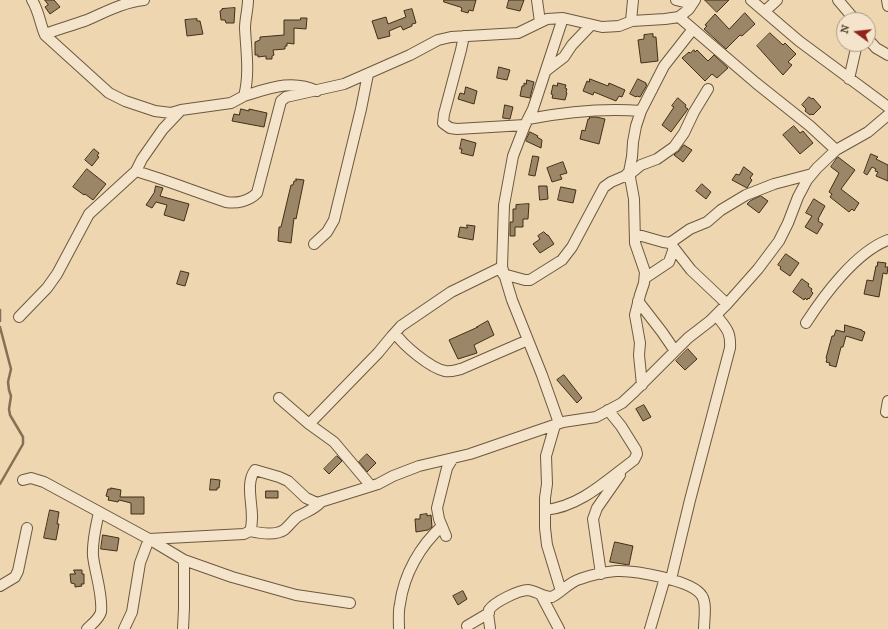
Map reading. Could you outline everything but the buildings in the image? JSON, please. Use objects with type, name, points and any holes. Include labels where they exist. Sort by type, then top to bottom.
[{"type":"street","points":[[32,0],[45,34],[70,59],[109,93],[125,101],[155,111],[171,113],[231,103],[244,96],[269,88],[290,84],[307,86],[317,91]]},
{"type":"street","points":[[45,34],[87,20],[104,12],[143,0]]},
{"type":"street","points":[[244,96],[247,87],[247,45],[245,26],[248,0]]},
{"type":"street","points":[[537,0],[540,22]]},
{"type":"street","points":[[631,21],[633,0]]},
{"type":"street","points":[[136,171],[226,202],[234,203],[252,198],[257,193],[281,101],[286,97],[344,84],[410,56],[438,40],[452,36],[518,34],[547,19],[563,18],[602,27],[619,26],[631,21],[679,17],[689,9],[694,2],[676,0]]},
{"type":"street","points":[[751,0],[799,41],[888,107]]},
{"type":"street","points":[[765,11],[778,0]]},
{"type":"street","points":[[838,0],[849,12]]},
{"type":"street","points":[[887,0],[888,6]]},
{"type":"street","points":[[679,17],[810,126],[836,150]]},
{"type":"street","points":[[561,591],[547,545],[545,528],[547,484],[546,456],[557,424],[528,340],[512,300],[503,270],[504,205],[513,156],[547,70],[563,18]]},
{"type":"street","points":[[547,70],[564,57],[572,45],[591,25]]},
{"type":"street","points":[[642,385],[639,355],[640,343],[635,315],[644,284],[645,272],[635,243],[634,234],[634,199],[629,173],[633,142],[641,111],[664,66],[693,29]]},
{"type":"street","points":[[464,36],[444,114],[443,123],[450,128],[457,130],[527,122],[581,111],[641,111]]},
{"type":"street","points":[[876,48],[888,55]]},
{"type":"street","points":[[849,79],[856,52]]},
{"type":"street","points":[[314,244],[327,232],[334,220],[368,74]]},
{"type":"street","points":[[309,424],[378,353],[401,326],[451,292],[503,270],[525,280],[530,280],[562,260],[572,247],[604,187],[625,176],[641,164],[657,158],[674,147],[684,133],[694,112],[708,89]]},
{"type":"street","points":[[19,317],[47,288],[58,274],[89,214],[136,171],[142,159],[163,129],[182,110]]},
{"type":"street","points":[[250,531],[252,522],[250,492],[252,477],[255,470],[280,477],[288,481],[306,498],[317,503],[371,486],[419,466],[488,448],[510,439],[557,424],[596,417],[622,403],[675,351],[716,315],[758,269],[779,241],[798,197],[812,174],[836,150],[868,132],[888,115]]},
{"type":"street","points":[[645,278],[669,262],[672,245],[690,228],[707,222],[721,210],[746,195],[774,184],[812,174]]},
{"type":"street","points":[[634,234],[672,245],[691,270],[727,304]]},
{"type":"street","points":[[806,323],[823,297],[840,278],[870,249],[886,243]]},
{"type":"street","points":[[638,301],[675,351]]},
{"type":"street","points":[[650,629],[668,579],[730,348],[731,338],[729,332],[716,315]]},
{"type":"street","points":[[394,333],[404,344],[431,364],[438,368],[450,371],[461,369],[528,340]]},
{"type":"street","points":[[279,398],[309,424],[334,442],[371,486]]},
{"type":"street","points":[[886,412],[888,401]]},
{"type":"street","points":[[545,510],[557,509],[575,503],[634,460],[637,454],[636,450],[621,426],[608,410]]},
{"type":"street","points":[[446,536],[437,512],[437,508],[448,468],[454,458]]},
{"type":"street","points":[[601,574],[593,519],[594,514],[626,466]]},
{"type":"street","points":[[22,480],[31,478],[44,482],[149,539],[184,560],[232,577],[296,595],[350,603]]},
{"type":"street","points":[[149,539],[244,534],[250,531],[260,533],[280,532],[298,516],[314,508],[321,502]]},
{"type":"street","points":[[87,629],[96,621],[101,613],[100,596],[93,555],[99,512]]},
{"type":"street","points":[[399,629],[399,605],[404,586],[412,566],[421,549],[433,534],[442,526]]},
{"type":"street","points":[[0,586],[15,576],[18,571],[27,528]]},
{"type":"street","points":[[124,629],[132,612],[140,563],[149,539]]},
{"type":"street","points":[[183,629],[184,560]]},
{"type":"street","points":[[490,629],[489,613],[493,605],[519,592],[528,590],[552,597],[572,582],[616,571],[668,579],[698,590],[704,602],[704,629]]},
{"type":"street","points":[[541,595],[559,629]]},
{"type":"street","points":[[467,626],[489,613]]},
{"type":"waterway","points":[[0,310],[0,321]]},
{"type":"waterway","points":[[0,327],[11,369],[8,382],[11,396],[9,409],[10,415],[23,437],[23,444],[0,484]]}]
